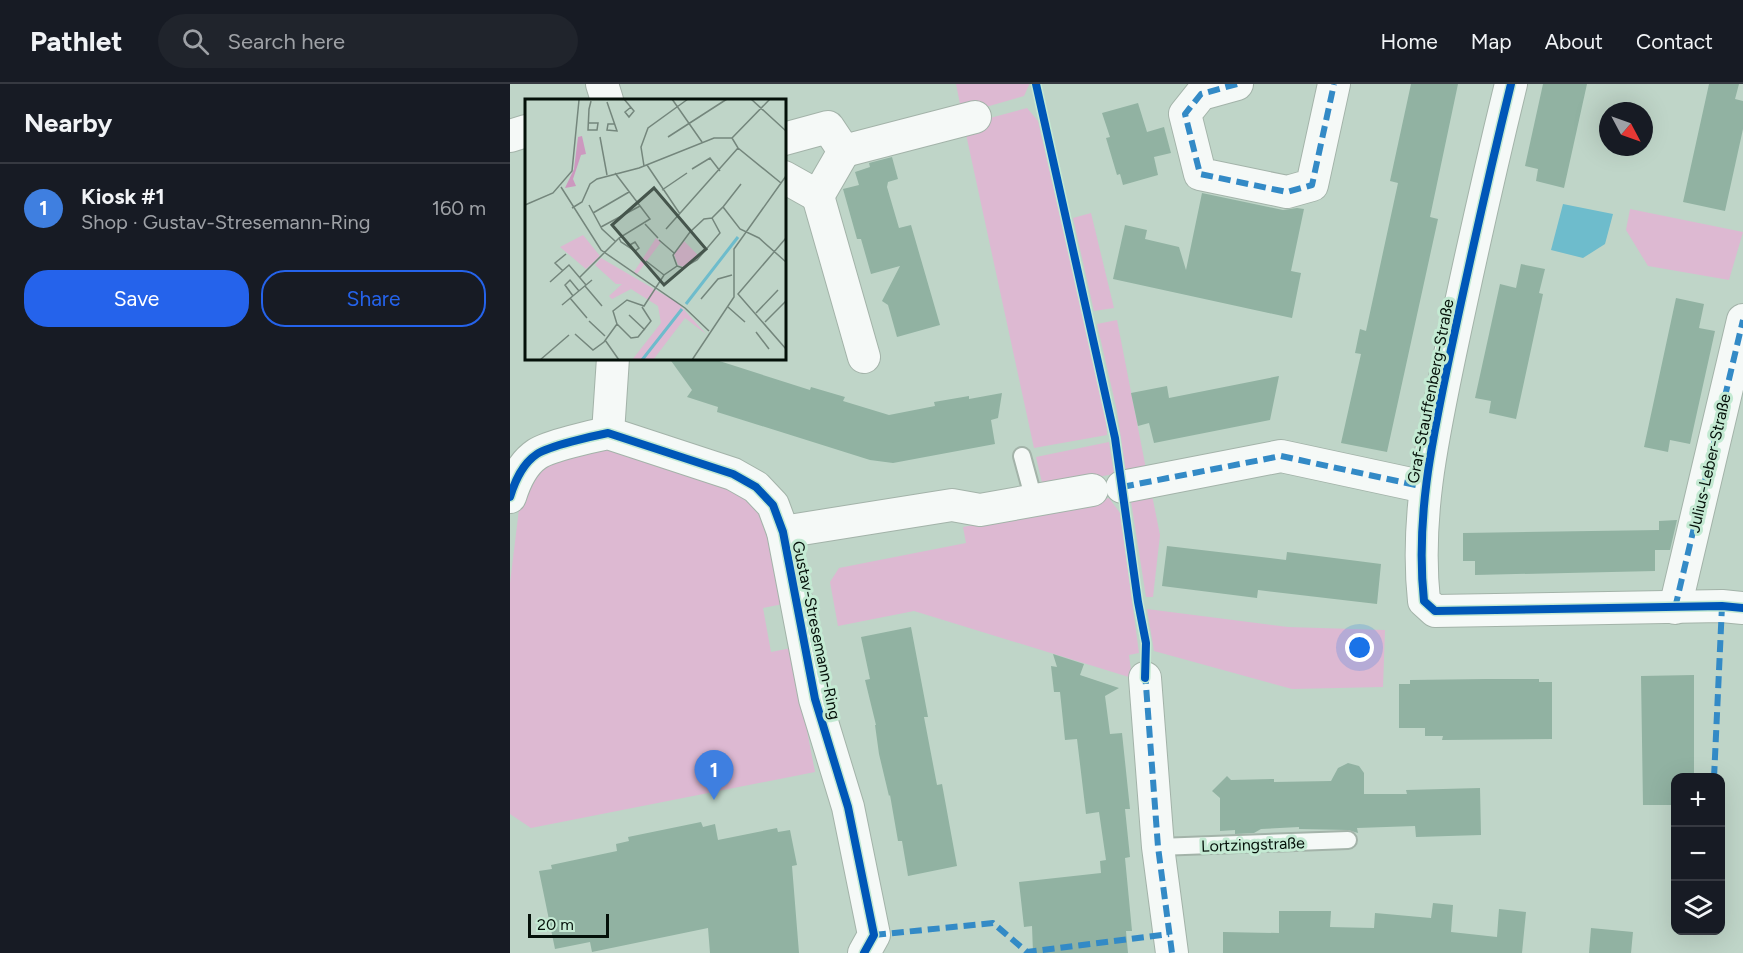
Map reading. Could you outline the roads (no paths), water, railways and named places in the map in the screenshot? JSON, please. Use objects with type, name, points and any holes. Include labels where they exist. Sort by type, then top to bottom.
[{"type":"street","points":[[602,84],[607,99]]},
{"type":"street","points":[[1237,84],[1201,94],[1185,114],[1200,174],[1287,192],[1312,185],[1334,84]]},
{"type":"street","name":"Graf-Stauffenberg-Straße","points":[[1511,84],[1477,222],[1425,487],[1421,575],[1424,601],[1436,611],[1722,606],[1743,608]]},
{"type":"street","points":[[818,196],[844,151],[975,117]]},
{"type":"street","points":[[786,138],[828,127],[844,151]]},
{"type":"street","points":[[510,136],[525,131]]},
{"type":"street","points":[[786,178],[818,196],[864,357]]},
{"type":"street","name":"Julius-Leber-Straße","points":[[1675,608],[1743,320]]},
{"type":"street","points":[[510,497],[515,481],[525,465],[538,453],[608,433],[613,360]]},
{"type":"street","name":"Gustav-Stresemann-Ring","points":[[608,433],[733,474],[756,487],[773,505],[783,532],[815,699],[848,807],[874,935],[864,953]]},
{"type":"street","name":"Gustav-Stresemann-Ring","points":[[783,532],[952,505],[980,510],[1281,456],[1425,487]]},
{"type":"street","points":[[1145,678],[1158,847],[1172,953]]},
{"type":"lane","points":[[1022,456],[1034,500]]},
{"type":"lane","name":"Lortzingstraße","points":[[1158,847],[1348,840]]},
{"type":"water","points":[[1563,204],[1613,214],[1605,244],[1583,258],[1551,250]]},
{"type":"place","name":"Kiosk #1","points":[[714,800]]}]
